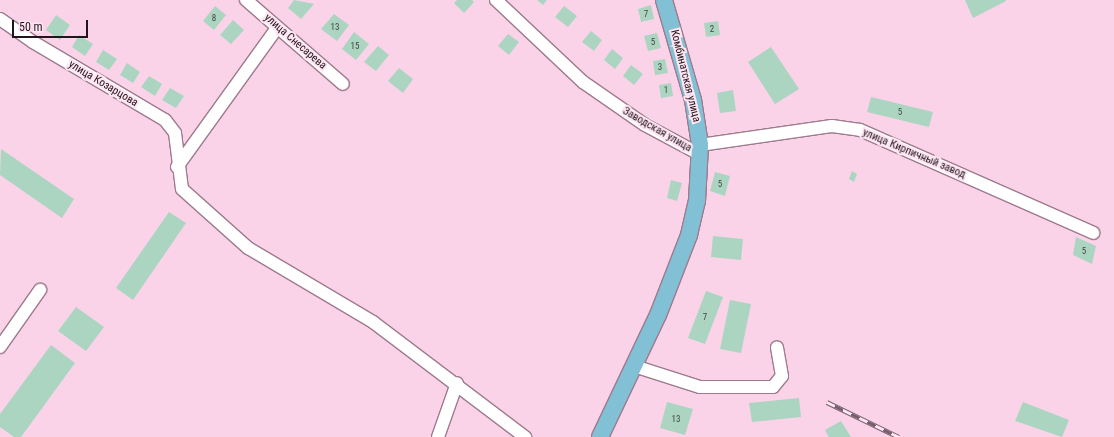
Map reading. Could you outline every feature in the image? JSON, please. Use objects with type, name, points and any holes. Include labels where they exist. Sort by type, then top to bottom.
[{"type":"main road","name":"Комбинатская улица","points":[[664,0],[693,100],[700,149]]},
{"type":"main road","name":"Заводская улица","points":[[600,437],[634,366],[689,235],[697,201],[700,149]]},
{"type":"street","name":"улица Снесарева","points":[[246,0],[343,84]]},
{"type":"street","name":"Заводская улица","points":[[496,0],[583,82],[645,125],[700,149]]},
{"type":"street","name":"улица Козарцова","points":[[0,19],[33,42],[165,120],[175,133],[177,166],[182,189],[248,248],[373,322],[457,383],[525,437]]},
{"type":"street","points":[[177,166],[277,28]]},
{"type":"street","name":"улица Кирпичный завод","points":[[700,149],[832,126],[860,130],[1093,233]]},
{"type":"street","points":[[0,348],[40,290]]},
{"type":"street","points":[[634,366],[700,387],[773,387],[782,376],[777,347]]},
{"type":"street","points":[[438,437],[457,383]]},
{"type":"building","points":[[294,0],[314,4],[301,19],[288,8]]},
{"type":"building","points":[[457,0],[472,0],[474,2],[464,13],[454,3]]},
{"type":"building","points":[[537,0],[547,0],[543,5]]},
{"type":"building","points":[[965,0],[1006,0],[1006,1],[973,18]]},
{"type":"building","points":[[651,5],[654,19],[641,22],[638,9]]},
{"type":"building","points":[[215,6],[226,15],[214,30],[203,21]]},
{"type":"building","points":[[564,6],[577,16],[568,27],[555,17]]},
{"type":"building","points":[[334,14],[349,25],[337,41],[321,29]]},
{"type":"building","points":[[56,15],[70,25],[60,40],[46,30]]},
{"type":"building","points":[[233,20],[244,30],[231,44],[220,35]]},
{"type":"building","points":[[718,21],[720,35],[706,37],[704,23]]},
{"type":"building","points":[[591,31],[602,40],[594,51],[582,42]]},
{"type":"building","points":[[354,32],[369,44],[356,60],[342,49]]},
{"type":"building","points":[[657,33],[661,48],[648,51],[644,36]]},
{"type":"building","points":[[508,34],[519,42],[509,55],[498,46]]},
{"type":"building","points":[[79,35],[93,44],[85,56],[72,47]]},
{"type":"building","points":[[378,46],[389,55],[376,71],[364,62]]},
{"type":"building","points":[[771,47],[799,89],[775,104],[748,62]]},
{"type":"building","points":[[612,49],[623,58],[615,69],[604,60]]},
{"type":"building","points":[[103,50],[117,59],[109,70],[96,62]]},
{"type":"building","points":[[665,59],[668,73],[655,75],[653,61]]},
{"type":"building","points":[[127,63],[140,72],[133,83],[120,75]]},
{"type":"building","points":[[631,65],[643,74],[634,85],[623,76]]},
{"type":"building","points":[[399,68],[413,79],[403,93],[388,81]]},
{"type":"building","points":[[149,76],[162,84],[155,96],[141,87]]},
{"type":"building","points":[[671,83],[673,96],[661,98],[659,85]]},
{"type":"building","points":[[170,88],[184,96],[176,108],[162,100]]},
{"type":"building","points":[[733,90],[736,111],[720,113],[717,93]]},
{"type":"building","points":[[871,97],[933,112],[929,127],[867,112]]},
{"type":"building","points":[[1,149],[74,199],[62,218],[0,175]]},
{"type":"building","points":[[852,171],[857,174],[854,182],[849,179]]},
{"type":"building","points":[[715,172],[730,176],[725,196],[710,191]]},
{"type":"building","points":[[671,180],[682,183],[677,201],[667,198]]},
{"type":"building","points":[[169,212],[186,223],[133,300],[116,288]]},
{"type":"building","points":[[713,236],[743,239],[741,260],[711,257]]},
{"type":"building","points":[[1076,237],[1096,246],[1092,264],[1073,255]]},
{"type":"building","points":[[706,291],[723,297],[705,344],[688,338]]},
{"type":"building","points":[[730,300],[751,304],[741,353],[720,349]]},
{"type":"building","points":[[76,307],[104,327],[86,351],[58,331]]},
{"type":"building","points":[[51,345],[75,363],[21,437],[14,437],[0,427],[0,414]]},
{"type":"building","points":[[799,398],[801,417],[752,422],[749,403]]},
{"type":"building","points":[[667,402],[693,409],[685,435],[660,428]]},
{"type":"building","points":[[1023,402],[1069,420],[1062,437],[1015,421]]},
{"type":"building","points":[[841,421],[851,437],[829,437],[825,430]]},
{"type":"railway","points":[[827,402],[899,437]]}]
